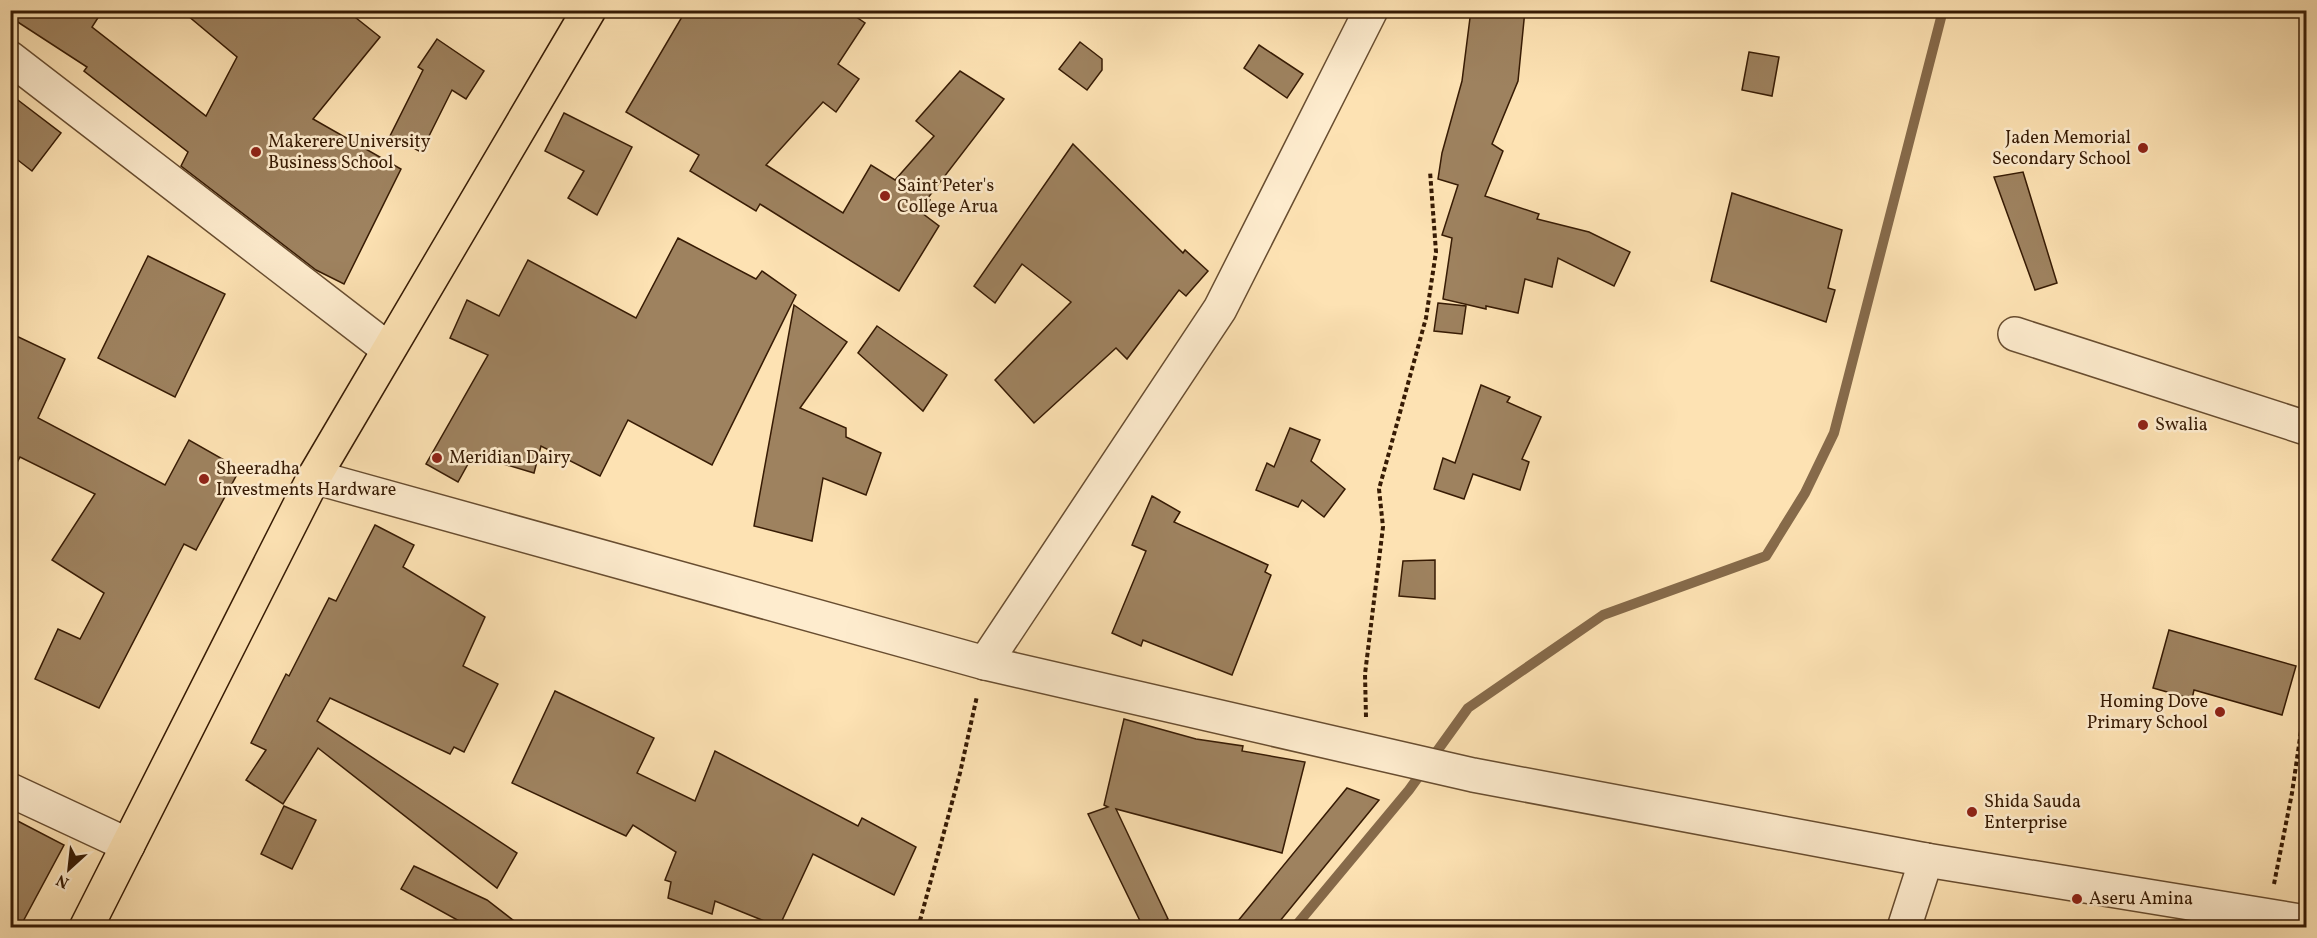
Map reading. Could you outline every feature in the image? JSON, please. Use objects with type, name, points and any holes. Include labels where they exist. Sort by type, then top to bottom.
[{"type":"main road","points":[[86,927],[314,477],[589,10]]},
{"type":"street","points":[[985,663],[1220,309],[1371,10]]},
{"type":"street","points":[[10,58],[388,349]]},
{"type":"street","points":[[2015,334],[2307,428]]},
{"type":"street","points":[[314,477],[985,663],[1473,775],[1926,860],[2307,922]]},
{"type":"street","points":[[10,790],[128,845]]},
{"type":"street","points":[[1904,927],[1926,860]]},
{"type":"path","points":[[1367,750],[1365,674],[1383,527],[1379,489],[1426,318],[1436,252],[1430,171]]},
{"type":"path","points":[[918,927],[960,773],[985,663]]},
{"type":"path","points":[[2268,917],[2292,793],[2307,697]]},
{"type":"building","points":[[10,10],[103,10],[92,27],[206,116],[237,57],[181,10],[346,10],[380,37],[313,119],[401,169],[344,284],[316,270],[181,166],[188,152],[84,71],[87,67],[10,17]]},
{"type":"building","points":[[686,10],[846,10],[865,23],[838,64],[859,79],[836,112],[823,102],[766,165],[843,213],[871,165],[895,180],[934,136],[916,121],[960,71],[1004,99],[927,199],[930,200],[922,213],[939,226],[899,291],[760,204],[756,211],[690,171],[699,155],[626,112]]},
{"type":"building","points":[[1471,10],[1525,10],[1518,81],[1492,144],[1503,151],[1485,196],[1539,214],[1537,219],[1589,232],[1630,252],[1614,286],[1558,258],[1552,287],[1525,279],[1518,313],[1486,306],[1486,309],[1443,299],[1452,238],[1442,235],[1458,185],[1438,179],[1442,153],[1462,81]]},
{"type":"building","points":[[437,39],[484,71],[466,99],[452,90],[421,152],[390,136],[423,70],[418,67]]},
{"type":"building","points":[[1080,42],[1102,59],[1102,70],[1087,90],[1059,69]]},
{"type":"building","points":[[1259,45],[1303,74],[1287,98],[1244,68]]},
{"type":"building","points":[[1749,52],[1779,57],[1772,96],[1742,90]]},
{"type":"building","points":[[10,94],[61,133],[32,171],[10,154]]},
{"type":"building","points":[[564,113],[632,147],[597,215],[568,198],[584,171],[545,151]]},
{"type":"building","points":[[1073,144],[1183,253],[1185,250],[1208,271],[1186,296],[1179,290],[1127,359],[1116,348],[1034,423],[995,380],[1071,302],[1022,264],[995,303],[974,286]]},
{"type":"building","points":[[2023,172],[2057,283],[2035,290],[1994,177]]},
{"type":"building","points":[[1732,193],[1842,230],[1828,288],[1835,290],[1826,322],[1711,281]]},
{"type":"building","points":[[678,238],[756,279],[762,271],[796,295],[712,465],[628,420],[600,476],[541,446],[534,473],[473,455],[458,482],[426,464],[488,355],[450,338],[467,300],[499,316],[528,260],[636,318]]},
{"type":"building","points":[[148,256],[225,294],[175,397],[98,358]]},
{"type":"building","points":[[1438,303],[1466,306],[1462,334],[1434,331]]},
{"type":"building","points":[[794,305],[847,342],[800,408],[846,428],[846,437],[881,453],[866,495],[823,478],[812,541],[754,526]]},
{"type":"building","points":[[877,326],[947,375],[923,411],[858,353]]},
{"type":"building","points":[[10,333],[65,359],[38,418],[165,485],[189,440],[240,469],[196,550],[184,544],[99,708],[35,679],[58,629],[80,639],[104,593],[52,560],[95,494],[20,457],[10,476]]},
{"type":"building","points":[[1481,385],[1510,397],[1507,402],[1541,417],[1522,459],[1529,462],[1520,490],[1473,474],[1464,499],[1434,489],[1443,458],[1455,463]]},
{"type":"building","points":[[1290,428],[1320,440],[1311,461],[1345,489],[1324,517],[1302,500],[1298,507],[1256,490],[1267,463],[1274,467]]},
{"type":"building","points":[[1152,496],[1180,512],[1174,522],[1268,565],[1265,572],[1271,575],[1232,675],[1143,640],[1141,646],[1112,633],[1146,551],[1132,545]]},
{"type":"building","points":[[375,525],[414,545],[403,567],[485,617],[463,666],[498,684],[464,752],[454,747],[450,754],[330,698],[317,721],[517,853],[497,888],[318,748],[283,804],[246,780],[266,750],[251,743],[286,674],[289,676],[329,598],[336,601]]},
{"type":"building","points":[[1435,560],[1435,599],[1399,596],[1403,561]]},
{"type":"building","points":[[2169,630],[2296,666],[2282,715],[2194,690],[2192,699],[2153,688]]},
{"type":"building","points":[[555,691],[654,738],[637,773],[695,801],[715,751],[858,826],[862,818],[916,847],[894,895],[813,854],[779,927],[715,901],[712,914],[668,898],[671,882],[665,880],[676,852],[633,825],[626,836],[512,783]]},
{"type":"building","points":[[1124,719],[1196,739],[1243,746],[1242,751],[1305,762],[1282,853],[1116,809],[1168,919],[1151,927],[1143,927],[1088,814],[1108,807],[1104,805]]},
{"type":"building","points":[[1347,788],[1379,800],[1275,927],[1233,927]]},
{"type":"building","points":[[284,806],[316,820],[292,869],[261,854]]},
{"type":"building","points":[[10,817],[64,845],[20,927],[10,927]]},
{"type":"building","points":[[414,866],[487,900],[522,927],[470,927],[401,889]]},
{"type":"waterway","points":[[1294,928],[1409,790],[1468,708],[1603,615],[1766,556],[1805,493],[1834,433],[1943,10]]},
{"type":"place","name":"Jaden Memorial Secondary School","points":[[2143,148]]},
{"type":"place","name":"Makerere University Business School","points":[[256,152]]},
{"type":"place","name":"Saint Peter's College Arua","points":[[885,196]]},
{"type":"place","name":"Swalia","points":[[2143,425]]},
{"type":"place","name":"Meridian Dairy","points":[[437,458]]},
{"type":"place","name":"Sheeradha Investments Hardware","points":[[204,479]]},
{"type":"place","name":"Homing Dove Primary School","points":[[2220,712]]},
{"type":"place","name":"Shida Sauda Enterprise","points":[[1972,812]]},
{"type":"place","name":"Aseru Amina","points":[[2077,899]]}]
